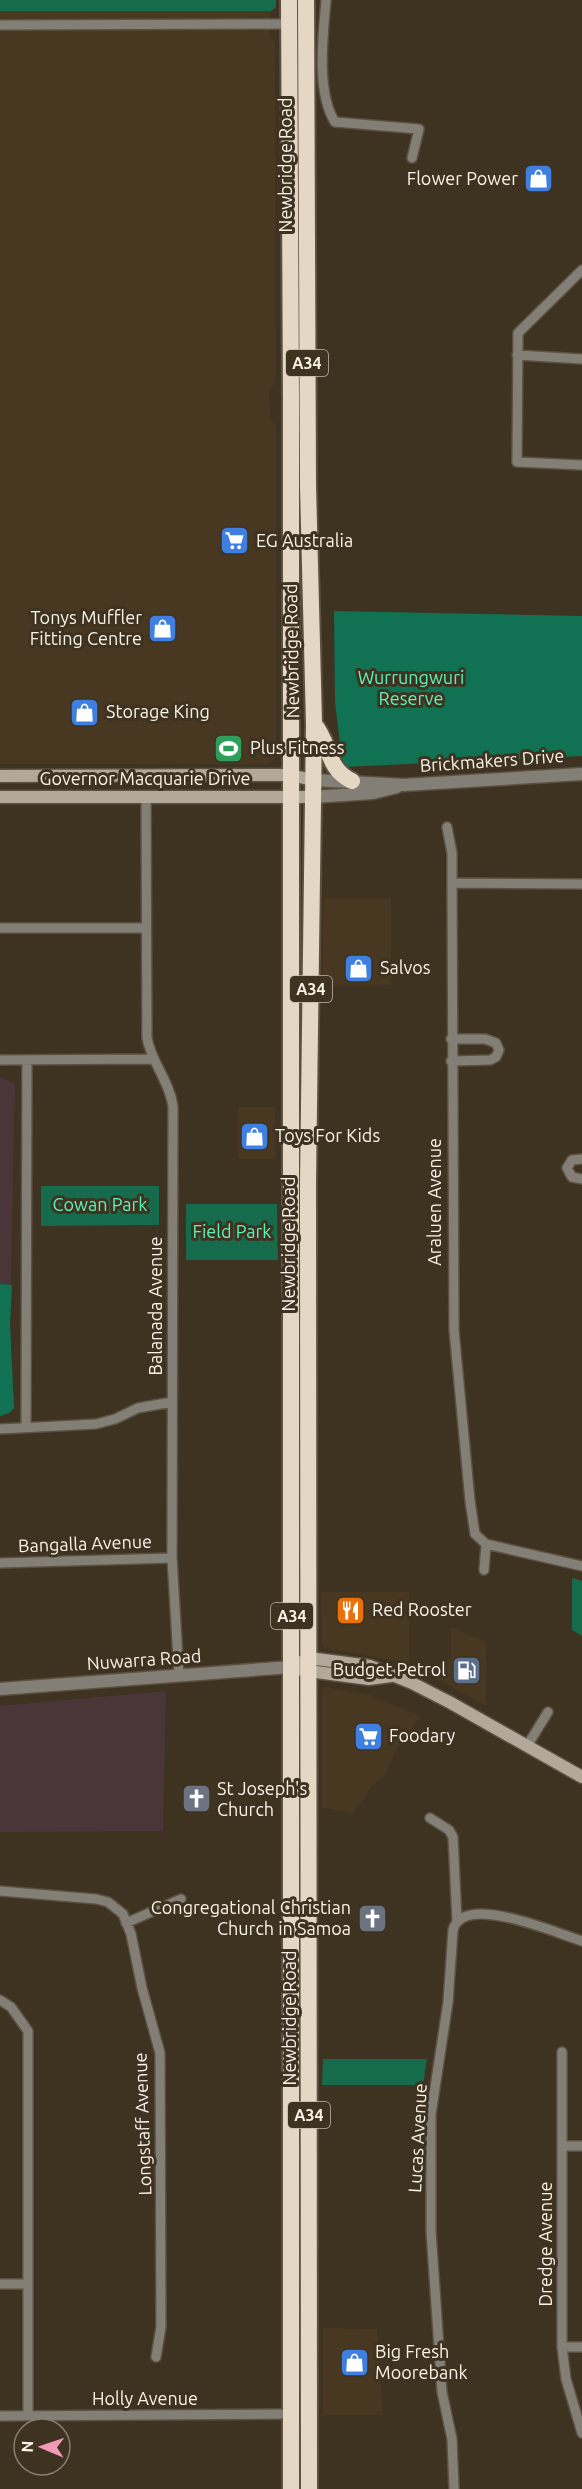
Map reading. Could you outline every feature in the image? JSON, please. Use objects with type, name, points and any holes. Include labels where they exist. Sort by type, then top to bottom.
[{"type":"highway","name":"Newbridge Road","points":[[288,0],[291,403],[291,2489]]},
{"type":"highway","name":"Newbridge Road","points":[[306,0],[308,463],[314,724],[308,1182],[309,2489]]},
{"type":"highway","points":[[314,724],[324,736],[335,768],[352,781]]},
{"type":"main road","name":"Governor Macquarie Drive","points":[[0,776],[290,775],[313,789]]},
{"type":"main road","name":"Brickmakers Drive","points":[[290,798],[313,789]]},
{"type":"main road","name":"Governor Macquarie Drive","points":[[0,797],[290,798]]},
{"type":"main road","name":"Nuwarra Road","points":[[291,1667],[309,1665],[369,1679],[391,1676],[451,1702],[582,1777]]},
{"type":"street","points":[[326,0],[326,109],[335,122],[419,129],[412,158]]},
{"type":"street","points":[[0,25],[288,24]]},
{"type":"street","points":[[582,270],[518,333],[517,355],[517,462],[582,465]]},
{"type":"street","points":[[517,355],[582,359]]},
{"type":"street","name":"Brickmakers Drive","points":[[313,789],[352,781],[404,785],[582,774]]},
{"type":"street","name":"Brickmakers Drive","points":[[313,789],[373,793],[404,785]]},
{"type":"street","name":"Balanada Avenue","points":[[146,797],[147,1038],[153,1059],[168,1086],[173,1106],[172,1558],[179,1676]]},
{"type":"street","name":"Araluen Avenue","points":[[447,827],[452,853],[452,1274],[455,1341],[474,1529],[479,1540],[486,1544]]},
{"type":"street","points":[[452,883],[582,884]]},
{"type":"street","points":[[0,928],[146,928]]},
{"type":"street","points":[[452,1040],[489,1040],[496,1043],[499,1050],[496,1057],[490,1060],[452,1061]]},
{"type":"street","points":[[0,1060],[153,1059]]},
{"type":"street","points":[[26,1427],[27,1060]]},
{"type":"street","points":[[582,1159],[572,1160],[567,1168],[572,1178],[582,1179]]},
{"type":"street","points":[[0,1429],[96,1424],[115,1419],[138,1407],[172,1402]]},
{"type":"street","points":[[484,1570],[486,1544],[582,1566]]},
{"type":"street","name":"Bangalla Avenue","points":[[0,1563],[172,1558]]},
{"type":"street","name":"Nuwarra Road","points":[[0,1689],[291,1667]]},
{"type":"street","points":[[527,1746],[548,1712]]},
{"type":"street","name":"Lucas Avenue","points":[[430,1818],[449,1830],[453,1838],[457,1921],[431,2114],[432,2266],[442,2392],[454,2460],[454,2489]]},
{"type":"street","name":"Longstaff Avenue","points":[[0,1891],[96,1899],[108,1902],[123,1914],[160,2053],[161,2327],[156,2357]]},
{"type":"street","points":[[126,1923],[182,1899]]},
{"type":"street","points":[[457,1921],[468,1914],[493,1914],[582,1941]]},
{"type":"street","points":[[0,2000],[11,2007],[28,2031],[28,2416]]},
{"type":"street","name":"Dredge Avenue","points":[[562,2052],[562,2347],[566,2379],[582,2433]]},
{"type":"street","points":[[563,2146],[582,2146]]},
{"type":"street","points":[[0,2284],[28,2284]]},
{"type":"street","points":[[562,2347],[582,2347]]},
{"type":"street","name":"Holly Avenue","points":[[0,2416],[291,2414]]},
{"type":"shaded area","points":[[0,11],[271,11],[270,38],[275,42],[276,382],[269,393],[270,416],[276,426],[276,757],[269,764],[0,764]]},
{"type":"shaded area","points":[[324,898],[391,898],[391,985],[322,985]]},
{"type":"shaded area","points":[[0,1077],[15,1084],[10,1325],[14,1408],[9,1413],[0,1416]]},
{"type":"shaded area","points":[[238,1107],[275,1107],[276,1159],[238,1159]]},
{"type":"shaded area","points":[[321,1592],[409,1592],[409,1663],[325,1648],[322,1645]]},
{"type":"shaded area","points":[[451,1627],[486,1642],[486,1706],[432,1676],[451,1656]]},
{"type":"shaded area","points":[[325,1687],[370,1695],[420,1716],[397,1748],[385,1775],[372,1786],[353,1813],[322,1808],[322,1690]]},
{"type":"shaded area","points":[[166,1691],[163,1831],[0,1832],[0,1706]]},
{"type":"shaded area","points":[[323,2328],[377,2329],[383,2415],[323,2415]]},
{"type":"green space","points":[[0,0],[276,0],[276,7],[271,11],[0,11]]},
{"type":"green space","name":"Wurrungwuri Reserve","points":[[334,611],[582,616],[582,756],[343,767],[335,703]]},
{"type":"green space","name":"Cowan Park","points":[[41,1186],[159,1186],[159,1225],[41,1226]]},
{"type":"green space","name":"Field Park","points":[[186,1204],[277,1204],[278,1260],[186,1260]]},
{"type":"green space","points":[[0,1284],[12,1285],[10,1325],[14,1408],[9,1413],[0,1416]]},
{"type":"green space","points":[[572,1578],[582,1581],[582,1636],[572,1630]]},
{"type":"green space","points":[[323,2059],[427,2059],[423,2085],[322,2085]]},
{"type":"place","name":"Flower Power","points":[[539,179]]},
{"type":"place","name":"EG Australia","points":[[235,541]]},
{"type":"place","name":"Tonys Muffler Fitting Centre","points":[[163,628]]},
{"type":"place","name":"Storage King","points":[[85,712]]},
{"type":"place","name":"Plus Fitness","points":[[229,748]]},
{"type":"place","name":"Salvos","points":[[359,968]]},
{"type":"place","name":"Toys For Kids","points":[[254,1136]]},
{"type":"place","name":"Red Rooster","points":[[351,1610]]},
{"type":"place","name":"Budget Petrol","points":[[467,1670]]},
{"type":"place","name":"Foodary","points":[[368,1736]]},
{"type":"place","name":"St Joseph's Church","points":[[196,1799]]},
{"type":"place","name":"Congregational Christian Church in Samoa","points":[[372,1918]]},
{"type":"place","name":"Big Fresh Moorebank","points":[[354,2362]]}]
